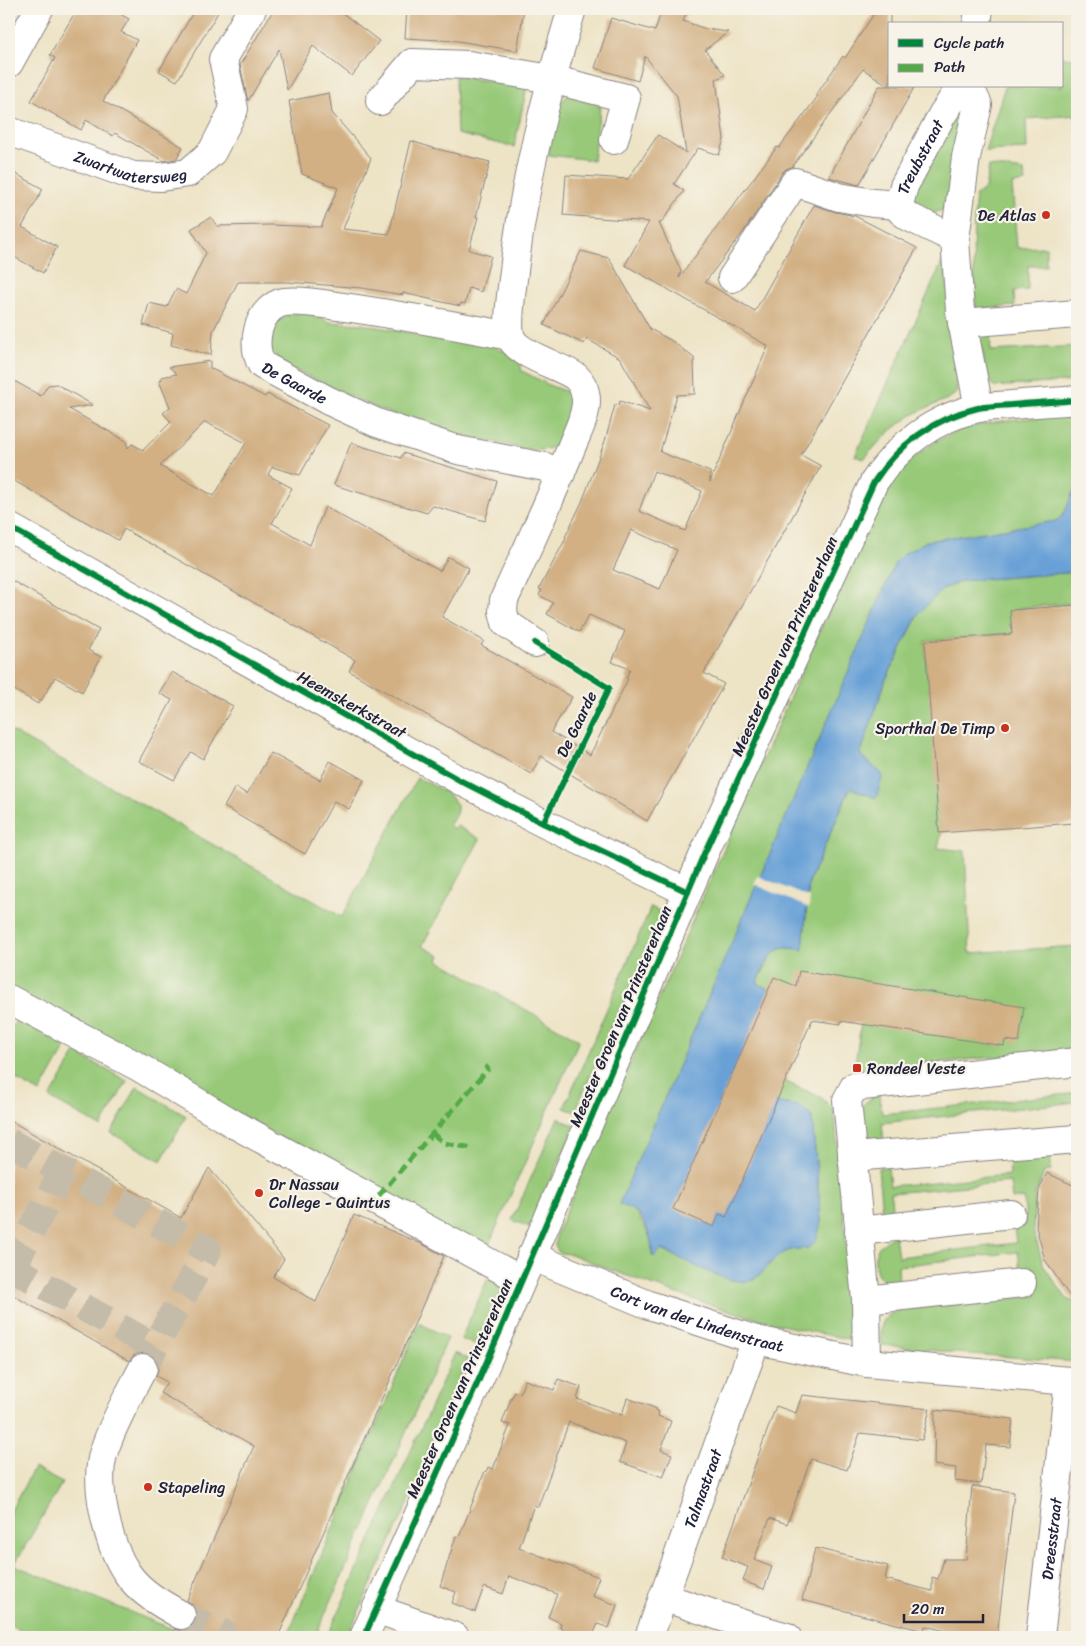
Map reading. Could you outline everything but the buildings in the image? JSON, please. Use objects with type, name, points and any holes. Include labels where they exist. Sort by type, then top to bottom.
[{"type":"street","points":[[9,63],[39,9]]},
{"type":"street","name":"Zwartwatersweg","points":[[9,132],[134,176],[161,177],[188,173],[212,152],[234,108],[223,59],[252,9]]},
{"type":"street","points":[[510,336],[510,306],[520,221],[532,155],[551,79],[572,9]]},
{"type":"street","points":[[977,22],[979,9]]},
{"type":"street","points":[[380,102],[412,63],[469,65],[551,79],[626,98],[614,140]]},
{"type":"street","name":"Treubstraat","points":[[955,239],[909,217],[901,211],[899,205],[904,186],[954,96],[972,88],[978,105],[966,157],[955,239],[962,323],[979,408]]},
{"type":"street","points":[[732,278],[795,182],[839,197],[899,205]]},
{"type":"street","name":"De Gaarde","points":[[535,643],[506,623],[503,611],[504,600],[561,473],[584,415],[586,400],[584,389],[577,378],[518,346],[510,336],[386,312],[316,303],[282,302],[268,310],[260,324],[256,340],[258,356],[262,364],[329,402],[377,423],[458,450],[545,467],[561,473]]},
{"type":"street","points":[[962,323],[1077,314]]},
{"type":"street","name":"Meester Groen van Prinstererlaan","points":[[364,1637],[485,1366],[688,892],[874,482],[895,454],[921,432],[959,413],[979,408],[1077,400]]},
{"type":"street","name":"Heemskerkstraat","points":[[12,535],[460,781],[543,824],[688,892]]},
{"type":"street","name":"Cort van der Lindenstraat","points":[[9,999],[137,1066],[234,1124],[526,1268],[756,1340],[867,1363],[1073,1380]]},
{"type":"street","points":[[867,1363],[866,1300],[848,1100],[854,1087],[1077,1062]]},
{"type":"street","points":[[852,1157],[1077,1139]]},
{"type":"street","points":[[859,1232],[1011,1214]]},
{"type":"street","points":[[866,1300],[1022,1283]]},
{"type":"street","name":"Talmastraat","points":[[649,1637],[756,1340]]},
{"type":"street","points":[[143,1368],[120,1412],[103,1453],[99,1483],[103,1508],[117,1556],[128,1574],[145,1592],[159,1603],[181,1615]]},
{"type":"street","name":"Dreesstraat","points":[[1040,1637],[1073,1380]]},
{"type":"street","points":[[663,1597],[788,1637]]},
{"type":"street","points":[[376,1609],[455,1637]]},
{"type":"green space","points":[[1064,57],[1077,58],[1077,115],[1026,119],[1027,149],[985,151],[1004,88],[1064,88]]},
{"type":"green space","points":[[455,76],[527,87],[514,147],[457,134]]},
{"type":"green space","points":[[569,95],[601,101],[593,160],[548,155],[560,102]]},
{"type":"green space","points":[[953,120],[963,122],[949,205],[937,212],[926,212],[914,201],[912,194]]},
{"type":"green space","points":[[989,166],[1024,171],[1025,182],[1012,184],[1017,248],[1046,247],[1046,266],[1028,266],[1028,290],[1014,291],[1015,306],[976,309],[973,252],[976,195],[985,189]]},
{"type":"green space","points":[[943,260],[964,381],[956,382],[957,392],[954,395],[916,413],[894,428],[864,459],[855,456]]},
{"type":"green space","points":[[316,312],[327,322],[362,324],[447,340],[456,333],[495,346],[519,360],[522,371],[551,386],[570,393],[570,407],[560,439],[550,448],[534,451],[433,429],[376,408],[282,364],[270,348],[275,328],[283,318],[289,315]]},
{"type":"green space","points":[[990,330],[991,351],[1077,346],[1077,381],[994,387],[988,380],[978,331]]},
{"type":"green space","points":[[1077,415],[1077,486],[1062,517],[1051,522],[927,541],[905,553],[896,561],[636,1212],[651,1239],[652,1256],[655,1256],[662,1249],[678,1257],[752,1281],[782,1254],[797,1249],[807,1249],[821,1221],[812,1117],[800,1106],[773,1102],[772,991],[757,983],[773,952],[782,948],[803,949],[809,882],[851,787],[875,798],[883,775],[860,755],[886,679],[919,613],[943,589],[962,581],[1077,572],[1077,603],[1020,608],[1021,633],[925,641],[941,834],[938,848],[965,851],[970,953],[1077,946],[1077,1049],[862,1070],[855,1064],[862,1017],[810,1010],[781,1080],[821,1097],[834,1110],[855,1340],[746,1316],[640,1281],[571,1254],[559,1253],[555,1245],[557,1232],[797,681],[884,490],[905,466],[926,448],[947,436],[970,427],[1020,419]]},
{"type":"green space","points":[[9,730],[342,917],[417,778],[446,793],[455,802],[457,809],[449,826],[455,829],[457,826],[480,839],[422,946],[440,956],[438,960],[579,1040],[486,1251],[9,988]]},
{"type":"green space","points":[[651,907],[665,914],[618,1024],[613,1023],[575,1112],[564,1108]]},
{"type":"green space","points":[[17,1019],[66,1047],[40,1093],[9,1075],[9,1033]]},
{"type":"green space","points":[[76,1053],[127,1081],[101,1127],[50,1098]]},
{"type":"green space","points":[[137,1087],[186,1116],[161,1161],[111,1133]]},
{"type":"green space","points":[[1077,1093],[1077,1102],[882,1123],[884,1143],[871,1138],[865,1133],[860,1118],[860,1110],[863,1105],[879,1094],[882,1114]]},
{"type":"green space","points":[[558,1118],[575,1126],[530,1227],[512,1220]]},
{"type":"green space","points":[[1048,1149],[1051,1171],[1045,1171],[1035,1194],[1033,1230],[1044,1266],[1067,1299],[1077,1304],[1077,1362],[882,1345],[881,1327],[888,1316],[899,1310],[1036,1296],[1034,1270],[1021,1272],[1018,1252],[898,1266],[899,1286],[883,1280],[876,1270],[875,1255],[882,1244],[895,1236],[898,1257],[1016,1243],[1014,1226],[1026,1224],[1024,1198],[1012,1199],[1010,1182],[891,1193],[892,1212],[882,1213],[878,1168],[888,1167],[890,1186],[1010,1175],[1009,1157]]},
{"type":"green space","points":[[488,1278],[504,1286],[477,1346],[461,1339]]},
{"type":"green space","points":[[419,1323],[448,1338],[315,1637],[287,1637]]},
{"type":"green space","points":[[455,1353],[468,1359],[428,1449],[432,1451],[347,1637],[327,1637]]},
{"type":"green space","points":[[34,1468],[62,1483],[14,1565],[192,1637],[32,1637],[9,1624],[9,1514]]},
{"type":"water","points":[[1077,486],[1077,572],[962,581],[943,589],[919,613],[886,679],[860,755],[883,775],[876,798],[850,788],[809,882],[803,950],[784,948],[778,950],[769,959],[757,983],[773,991],[773,1102],[800,1106],[812,1117],[821,1221],[815,1240],[807,1249],[795,1249],[785,1252],[771,1262],[762,1273],[752,1280],[744,1282],[720,1277],[662,1249],[655,1256],[652,1256],[650,1238],[642,1219],[634,1211],[619,1204],[896,561],[905,553],[927,541],[1056,521],[1067,508]]},
{"type":"pier","points":[[758,876],[810,898],[809,908],[754,884]]},
{"type":"tunnel","points":[[9,1142],[208,1250],[143,1368]]},
{"type":"tunnel","points":[[12,1268],[63,1171]]},
{"type":"tunnel","points":[[9,1266],[155,1347]]},
{"type":"tunnel","points":[[181,1615],[231,1637]]},
{"type":"marked path","points":[[369,1207],[488,1069],[485,1066]]},
{"type":"marked path","points":[[433,1134],[444,1143],[472,1148]]},
{"type":"cycle path","points":[[364,1637],[485,1366],[704,854],[874,482],[894,456],[906,445],[932,426],[947,419],[982,407],[1077,400]]},
{"type":"cycle path","points":[[9,527],[461,781],[543,823],[688,892]]},
{"type":"cycle path","points":[[535,643],[609,688],[543,823]]},
{"type":"place","name":"De Atlas","points":[[1046,215]]},
{"type":"place","name":"Sporthal De Timp","points":[[1005,728]]},
{"type":"place","name":"Rondeel Veste","points":[[857,1068]]},
{"type":"place","name":"Dr Nassau College - Quintus","points":[[259,1193]]},
{"type":"place","name":"Stapeling","points":[[148,1487]]}]
